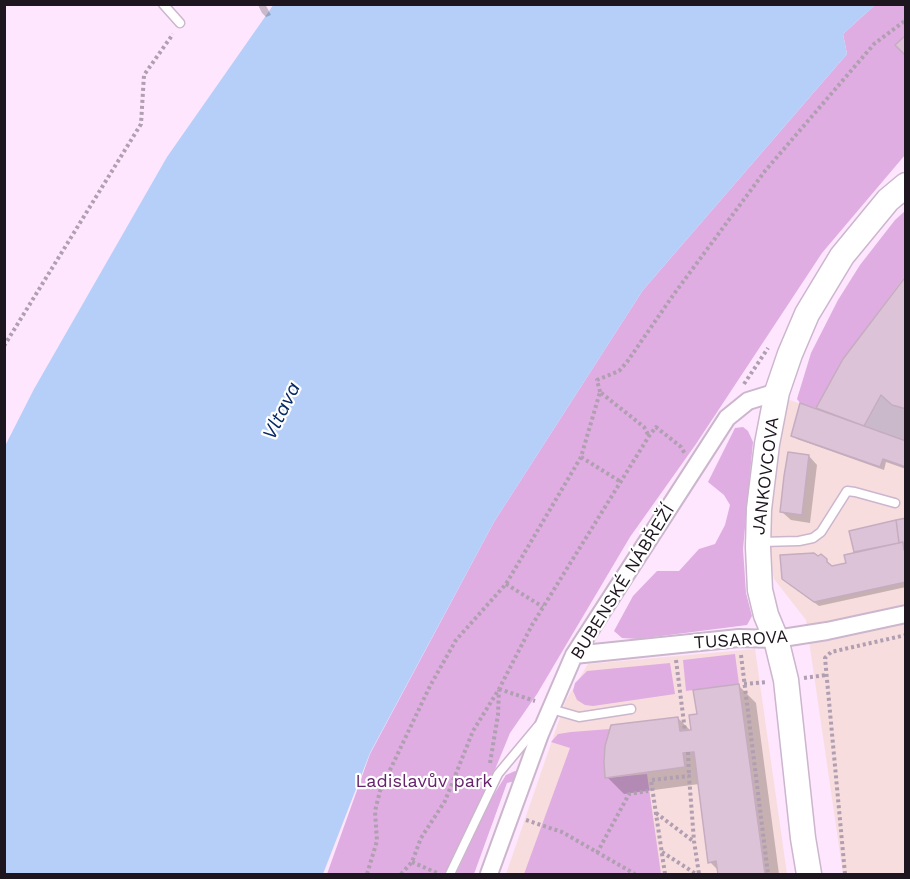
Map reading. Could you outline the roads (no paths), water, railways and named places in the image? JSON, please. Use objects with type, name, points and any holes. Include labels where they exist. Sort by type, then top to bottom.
[{"type":"street","name":"JANKOVCOVA","points":[[809,874],[786,680],[760,590],[759,509],[767,444],[777,393],[807,314],[842,256],[888,200],[906,185]]},
{"type":"street","name":"BUBENSKÉ NÁBŘEŽÍ","points":[[489,874],[540,734],[545,706],[574,655],[727,418],[748,401],[777,393]]},
{"type":"street","name":"TUSAROVA","points":[[574,655],[739,638],[776,639],[827,632],[906,614]]},
{"type":"lane","points":[[163,4],[180,23]]},
{"type":"lane","points":[[758,542],[783,542],[813,538],[821,532],[847,491],[895,503]]},
{"type":"lane","points":[[450,874],[498,774],[545,706],[579,717],[631,709]]},
{"type":"water","name":"Vltava","points":[[274,4],[875,5],[843,34],[847,54],[643,290],[494,522],[370,753],[323,874],[5,874],[5,446],[34,389],[167,157]]},
{"type":"park label","name":"Ladislavův park","points":[[424,782]]}]
